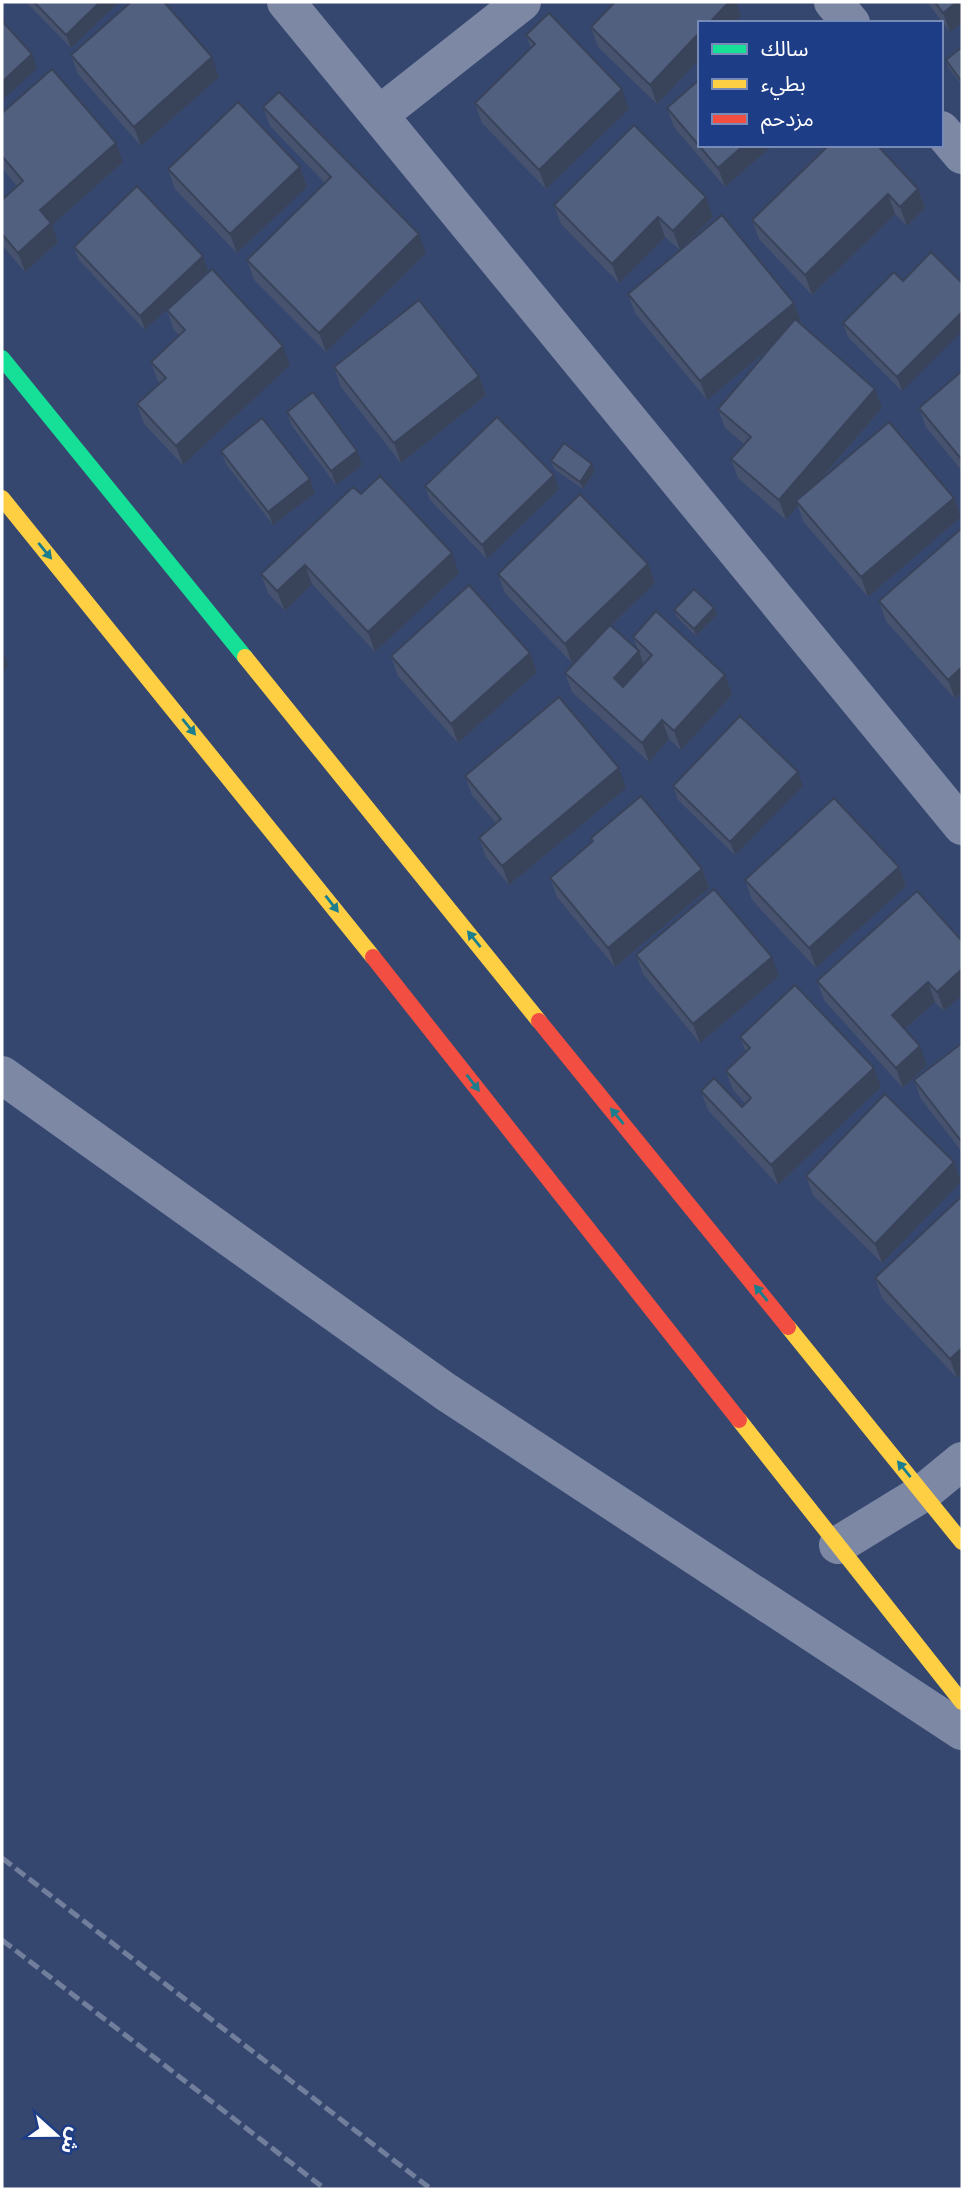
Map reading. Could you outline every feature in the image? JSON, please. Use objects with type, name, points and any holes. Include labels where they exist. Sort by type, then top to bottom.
[{"type":"street","points":[[286,2],[962,826]]},
{"type":"street","points":[[379,116],[522,2]]},
{"type":"street","points":[[833,2],[849,21]]},
{"type":"street","points":[[943,132],[962,155]]},
{"type":"street","points":[[2,358],[962,1542]]},
{"type":"street","points":[[2,498],[270,827],[962,1702]]},
{"type":"street","points":[[2,1075],[446,1392],[962,1731]]},
{"type":"street","points":[[838,1545],[923,1493],[962,1461]]},
{"type":"building","points":[[34,2],[100,2],[66,35]]},
{"type":"building","points":[[131,2],[164,2],[212,57],[134,127],[71,55]]},
{"type":"building","points":[[615,2],[729,2],[711,21],[698,21],[698,34],[650,85],[591,27]]},
{"type":"building","points":[[935,2],[957,2],[943,13]]},
{"type":"building","points":[[549,13],[622,89],[539,170],[475,103],[535,44],[526,35]]},
{"type":"building","points":[[2,21],[32,54],[2,82]]},
{"type":"building","points":[[962,47],[962,82],[946,60]]},
{"type":"building","points":[[52,69],[116,143],[40,210],[51,223],[18,253],[2,234],[2,200],[23,181],[2,156],[2,113]]},
{"type":"building","points":[[698,81],[698,144],[667,108]]},
{"type":"building","points":[[279,92],[419,234],[319,333],[247,260],[331,177],[263,107]]},
{"type":"building","points":[[238,102],[300,167],[230,234],[168,169]]},
{"type":"building","points":[[634,125],[706,197],[673,231],[658,217],[612,264],[554,205]]},
{"type":"building","points":[[700,147],[742,147],[718,168]]},
{"type":"building","points":[[827,147],[879,147],[918,189],[900,207],[888,194],[805,275],[752,220]]},
{"type":"building","points":[[137,186],[203,256],[140,316],[74,247]]},
{"type":"building","points":[[722,215],[794,303],[700,381],[628,294]]},
{"type":"building","points":[[931,252],[962,283],[962,312],[897,377],[843,323],[894,272],[903,281]]},
{"type":"building","points":[[212,269],[283,346],[176,446],[137,404],[166,378],[151,362],[185,330],[167,310]]},
{"type":"building","points":[[419,300],[479,376],[394,443],[334,367]]},
{"type":"building","points":[[795,319],[875,389],[779,500],[731,459],[751,437],[718,409]]},
{"type":"building","points":[[962,371],[962,460],[919,408]]},
{"type":"building","points":[[313,392],[357,451],[331,471],[287,412]]},
{"type":"building","points":[[497,417],[554,475],[482,545],[425,486]]},
{"type":"building","points":[[262,418],[310,479],[268,512],[221,451]]},
{"type":"building","points":[[889,422],[954,498],[861,577],[796,501]]},
{"type":"building","points":[[564,443],[592,464],[580,482],[551,461]]},
{"type":"building","points":[[380,476],[452,553],[368,632],[305,565],[277,591],[261,574],[353,487],[361,494]]},
{"type":"building","points":[[580,494],[648,564],[565,644],[498,574]]},
{"type":"building","points":[[962,528],[962,667],[948,680],[879,601]]},
{"type":"building","points":[[469,585],[530,653],[451,724],[391,656]]},
{"type":"building","points":[[694,589],[714,608],[694,629],[674,610]]},
{"type":"building","points":[[656,611],[725,675],[674,731],[662,720],[642,743],[565,673],[610,625],[639,651],[614,678],[623,687],[652,655],[633,637]]},
{"type":"building","points":[[559,697],[619,768],[502,866],[479,838],[501,819],[465,776]]},
{"type":"building","points":[[740,716],[798,772],[730,842],[673,786]]},
{"type":"building","points":[[641,796],[702,869],[608,948],[550,878],[593,841],[591,838]]},
{"type":"building","points":[[834,798],[899,867],[809,948],[745,880]]},
{"type":"building","points":[[714,889],[772,957],[693,1024],[636,955]]},
{"type":"building","points":[[917,891],[962,941],[962,969],[937,992],[928,982],[892,1015],[920,1046],[896,1068],[817,981]]},
{"type":"building","points":[[795,985],[874,1068],[771,1165],[701,1091],[714,1078],[742,1107],[751,1098],[726,1071],[750,1048],[740,1037]]},
{"type":"building","points":[[962,1043],[962,1142],[914,1080]]},
{"type":"building","points":[[885,1094],[954,1162],[875,1244],[806,1176]]},
{"type":"building","points":[[962,1196],[962,1348],[950,1359],[875,1278]]},
{"type":"railway","points":[[2,1858],[431,2189]]},
{"type":"railway","points":[[2,1940],[325,2189]]},
{"type":"traffic: fast","points":[[2,358],[245,657]]},
{"type":"traffic: slow","points":[[2,498],[373,957]]},
{"type":"traffic: slow","points":[[245,657],[539,1021]]},
{"type":"traffic: slow","points":[[788,1327],[962,1542]]},
{"type":"traffic: slow","points":[[739,1420],[962,1702]]},
{"type":"traffic: jam","points":[[373,957],[739,1420]]},
{"type":"traffic: jam","points":[[539,1021],[788,1327]]}]
